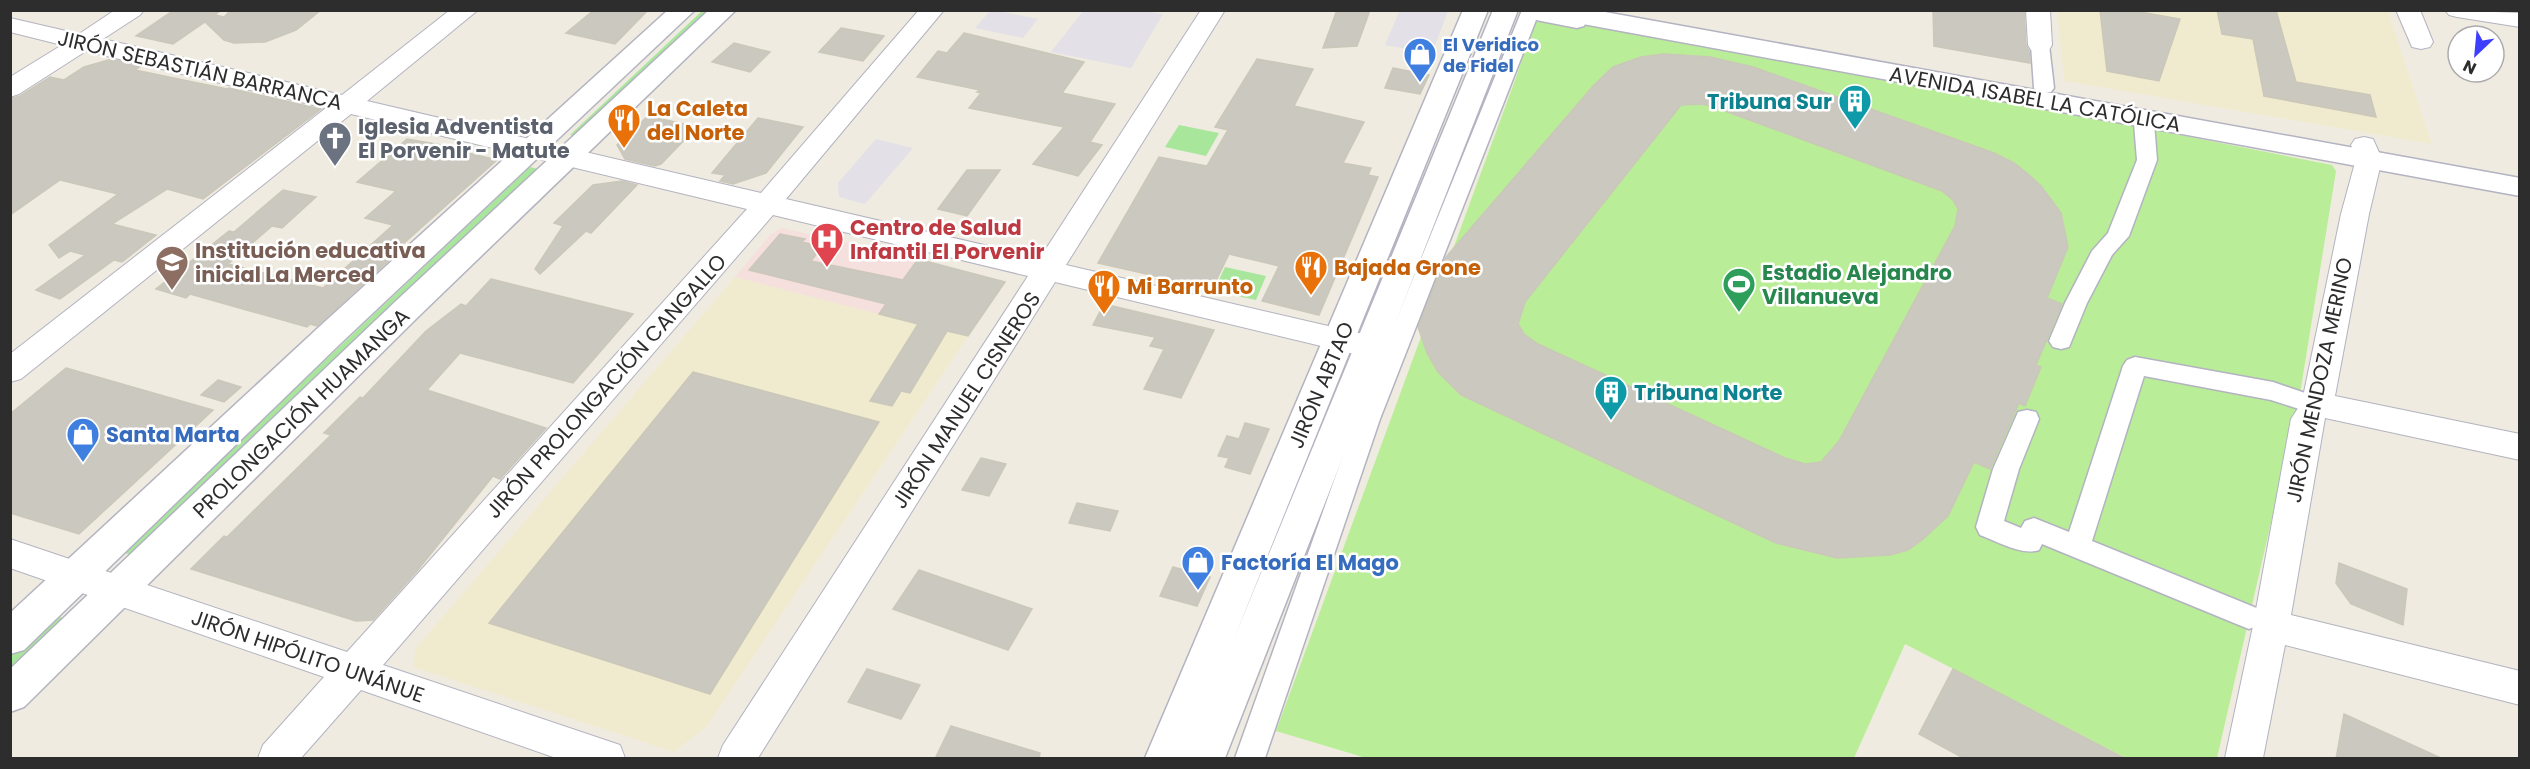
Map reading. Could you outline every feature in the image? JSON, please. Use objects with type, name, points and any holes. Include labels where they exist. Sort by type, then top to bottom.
[{"type":"street","points":[[10,89],[132,10]]},
{"type":"street","points":[[10,371],[349,105],[466,10]]},
{"type":"street","name":"PROLONGACIÓN HUAMANGA","points":[[10,638],[330,335],[683,10]]},
{"type":"street","name":"PROLONGACIÓN HUAMANGA","points":[[10,695],[408,308],[724,10]]},
{"type":"street","name":"JIRÓN PROLONGACIÓN CANGALLO","points":[[277,759],[767,204],[932,10]]},
{"type":"street","name":"JIRÓN MANUEL CISNEROS","points":[[737,759],[1213,10]]},
{"type":"street","name":"JIRÓN ABTAO","points":[[1165,759],[1476,10]]},
{"type":"street","name":"AVENIDA ISABEL LA CATÓLICA","points":[[1605,10],[2044,88],[2366,152],[2520,187]]},
{"type":"street","points":[[2038,10],[2044,88]]},
{"type":"street","points":[[2408,10],[2421,42]]},
{"type":"street","points":[[2457,10],[2520,20]]},
{"type":"street","points":[[1250,759],[1368,419],[1529,11],[2316,154],[2315,161]]},
{"type":"street","name":"JIRÓN ABTAO","points":[[1205,759],[1371,347],[1529,11]]},
{"type":"street","name":"AVENIDA ISABEL LA CATÓLICA","points":[[1529,11],[2366,152],[2520,172]]},
{"type":"street","name":"JIRÓN SEBASTIÁN BARRANCA","points":[[11,26],[1371,347]]},
{"type":"street","points":[[2061,342],[2076,303],[2103,250],[2118,236],[2147,159],[2145,123]]},
{"type":"street","name":"JIRÓN MENDOZA MERINO","points":[[2244,759],[2260,621],[2366,152]]},
{"type":"street","points":[[2077,547],[2135,366],[2273,391],[2308,402],[2520,447]]},
{"type":"street","points":[[2027,419],[2006,469],[1989,527],[2030,542],[2034,530],[2260,621],[2520,688]]},
{"type":"street","name":"JIRÓN HIPÓLITO UNÁNUE","points":[[10,553],[606,759]]},
{"type":"shaded area","points":[[1084,10],[1143,11],[1163,14],[1131,68],[1051,52]]},
{"type":"shaded area","points":[[1400,10],[1448,11],[1432,53],[1385,45]]},
{"type":"shaded area","points":[[990,11],[1038,19],[1023,38],[975,28]]},
{"type":"shaded area","points":[[2057,11],[2388,11],[2432,144],[2064,81]]},
{"type":"shaded area","points":[[876,139],[913,148],[865,204],[839,197],[838,183]]},
{"type":"shaded area","name":"Centro de Salud Infantil El Porvenir","points":[[782,228],[918,259],[879,314],[735,277],[771,234]]},
{"type":"shaded area","points":[[735,277],[968,336],[707,726],[674,752],[413,667],[415,649]]},
{"type":"green space","points":[[702,11],[721,11],[587,139],[570,135]]},
{"type":"green space","points":[[1552,19],[2053,110],[2332,165],[2336,171],[2299,400],[2217,758],[2126,758],[1905,644],[1854,758],[1366,758],[1276,731],[1421,337],[1417,323],[1431,279],[1453,249],[1518,72],[1533,22]]},
{"type":"green space","points":[[1179,125],[1219,133],[1206,156],[1165,147]]},
{"type":"green space","points":[[530,167],[551,172],[147,560],[122,552]]},
{"type":"green space","points":[[1225,267],[1266,276],[1256,300],[1214,291]]},
{"type":"green space","points":[[66,617],[11,685],[11,653],[50,618]]},
{"type":"building","points":[[174,10],[221,10],[215,15],[224,17],[231,10],[321,10],[296,30],[265,42],[234,43],[224,40],[205,22],[173,44],[136,36]]},
{"type":"building","points":[[594,10],[648,10],[615,44],[566,33]]},
{"type":"building","points":[[1337,10],[1370,10],[1357,46],[1323,48]]},
{"type":"building","points":[[1933,10],[2024,10],[2026,45],[2030,63],[1934,46]]},
{"type":"building","points":[[2100,10],[2129,10],[2180,19],[2159,81],[2107,71]]},
{"type":"building","points":[[2217,10],[2276,10],[2296,82],[2370,95],[2376,117],[2264,96],[2253,39],[2222,34]]},
{"type":"building","points":[[841,28],[884,36],[863,61],[819,52]]},
{"type":"building","points":[[964,33],[1084,62],[1062,93],[1115,104],[1090,142],[1102,145],[1078,176],[1033,164],[1064,127],[969,108],[981,93],[977,92],[980,90],[917,77],[938,51],[947,53]]},
{"type":"building","points":[[734,43],[770,52],[750,72],[712,62]]},
{"type":"building","name":"Estadio Alejandro Villanueva","points":[[1664,54],[1710,57],[1753,67],[1994,153],[2014,163],[2028,174],[2041,186],[2061,213],[2068,247],[2047,298],[2062,304],[2036,365],[2041,367],[2025,406],[2019,403],[1990,469],[1974,462],[1948,516],[1908,550],[1890,555],[1837,558],[1776,543],[1461,395],[1438,372],[1427,353],[1418,327],[1446,257],[1594,85],[1613,67],[1641,57]],"holes":[[[1702,104],[1942,191],[1953,200],[1958,209],[1955,226],[1839,441],[1821,462],[1805,464],[1785,458],[1538,344],[1524,334],[1518,324],[1525,302],[1681,105]]]},
{"type":"building","points":[[112,59],[141,66],[135,70],[321,109],[203,199],[167,189],[112,224],[156,235],[122,262],[114,260],[60,299],[36,290],[85,255],[70,251],[59,258],[49,245],[118,194],[60,180],[10,215],[10,99],[20,96],[50,77],[64,80],[84,67]]},
{"type":"building","points":[[1257,59],[1313,69],[1294,106],[1364,122],[1343,163],[1371,168],[1368,175],[1378,177],[1319,315],[1262,301],[1279,266],[1229,254],[1212,289],[1098,263],[1159,157],[1207,166],[1228,130],[1215,127]]},
{"type":"building","points":[[1393,68],[1429,75],[1420,94],[1385,88]]},
{"type":"building","points":[[648,116],[697,127],[661,164],[655,166],[625,159],[617,145]]},
{"type":"building","points":[[758,118],[803,127],[766,173],[733,184],[720,181],[725,175],[712,173]]},
{"type":"building","points":[[407,139],[453,147],[451,149],[497,160],[385,260],[388,261],[317,326],[310,324],[307,327],[190,294],[186,298],[156,289],[229,231],[234,232],[283,190],[316,197],[282,228],[272,226],[228,264],[323,288],[393,225],[365,218],[396,191],[357,182]]},
{"type":"building","points":[[967,170],[1000,170],[967,216],[938,209]]},
{"type":"building","points":[[622,181],[637,185],[591,233],[586,231],[540,274],[535,269],[563,226],[554,223],[593,185]]},
{"type":"building","points":[[780,234],[805,239],[802,242],[822,247],[811,261],[903,280],[918,259],[1005,282],[968,336],[947,331],[910,393],[901,391],[892,406],[870,401],[918,324],[879,314],[886,304],[749,270]]},
{"type":"building","points":[[491,279],[633,314],[573,383],[460,353],[427,390],[546,428],[500,479],[493,476],[417,571],[373,620],[356,621],[191,569],[331,435],[324,433],[360,397],[363,398],[426,331],[461,304],[466,306]]},
{"type":"building","points":[[1104,304],[1214,330],[1181,398],[1144,389],[1164,349],[1150,346],[1155,337],[1093,325]]},
{"type":"building","name":"Santa Marta","points":[[66,368],[213,410],[79,534],[10,513],[10,414]]},
{"type":"building","points":[[693,372],[879,422],[710,694],[489,623]]},
{"type":"building","points":[[218,380],[241,387],[224,402],[201,395]]},
{"type":"building","points":[[1245,423],[1269,429],[1250,474],[1225,467],[1229,458],[1218,456],[1227,436],[1239,439]]},
{"type":"building","points":[[981,458],[1006,464],[989,496],[962,490]]},
{"type":"building","points":[[1077,503],[1118,511],[1110,531],[1069,523]]},
{"type":"building","points":[[2339,563],[2407,589],[2403,625],[2351,604],[2336,583]]},
{"type":"building","points":[[1173,567],[1210,577],[1197,606],[1160,596]]},
{"type":"building","points":[[919,570],[1032,609],[1008,650],[893,609]]},
{"type":"building","points":[[867,669],[920,685],[901,719],[848,702]]},
{"type":"building","points":[[1953,669],[2126,759],[1965,759],[1919,734]]},
{"type":"building","points":[[2344,714],[2443,759],[2336,759]]},
{"type":"building","points":[[951,726],[1040,753],[1039,759],[935,759]]},
{"type":"place","name":"El Veridico de Fidel","points":[[1420,83]]},
{"type":"place","name":"Tribuna Sur","points":[[1855,130]]},
{"type":"place","name":"La Caleta del Norte","points":[[624,149]]},
{"type":"place","name":"Iglesia Adventista El Porvenir - Matute","points":[[335,167]]},
{"type":"place","name":"Centro de Salud Infantil El Porvenir","points":[[827,268]]},
{"type":"place","name":"Institución educativa inicial La Merced","points":[[172,291]]},
{"type":"place","name":"Bajada Grone","points":[[1311,296]]},
{"type":"place","name":"Estadio Alejandro Villanueva","points":[[1739,313]]},
{"type":"place","name":"Mi Barrunto","points":[[1104,315]]},
{"type":"place","name":"Tribuna Norte","points":[[1611,421]]},
{"type":"place","name":"Santa Marta","points":[[83,463]]},
{"type":"place","name":"Factoría El Mago","points":[[1198,591]]}]
